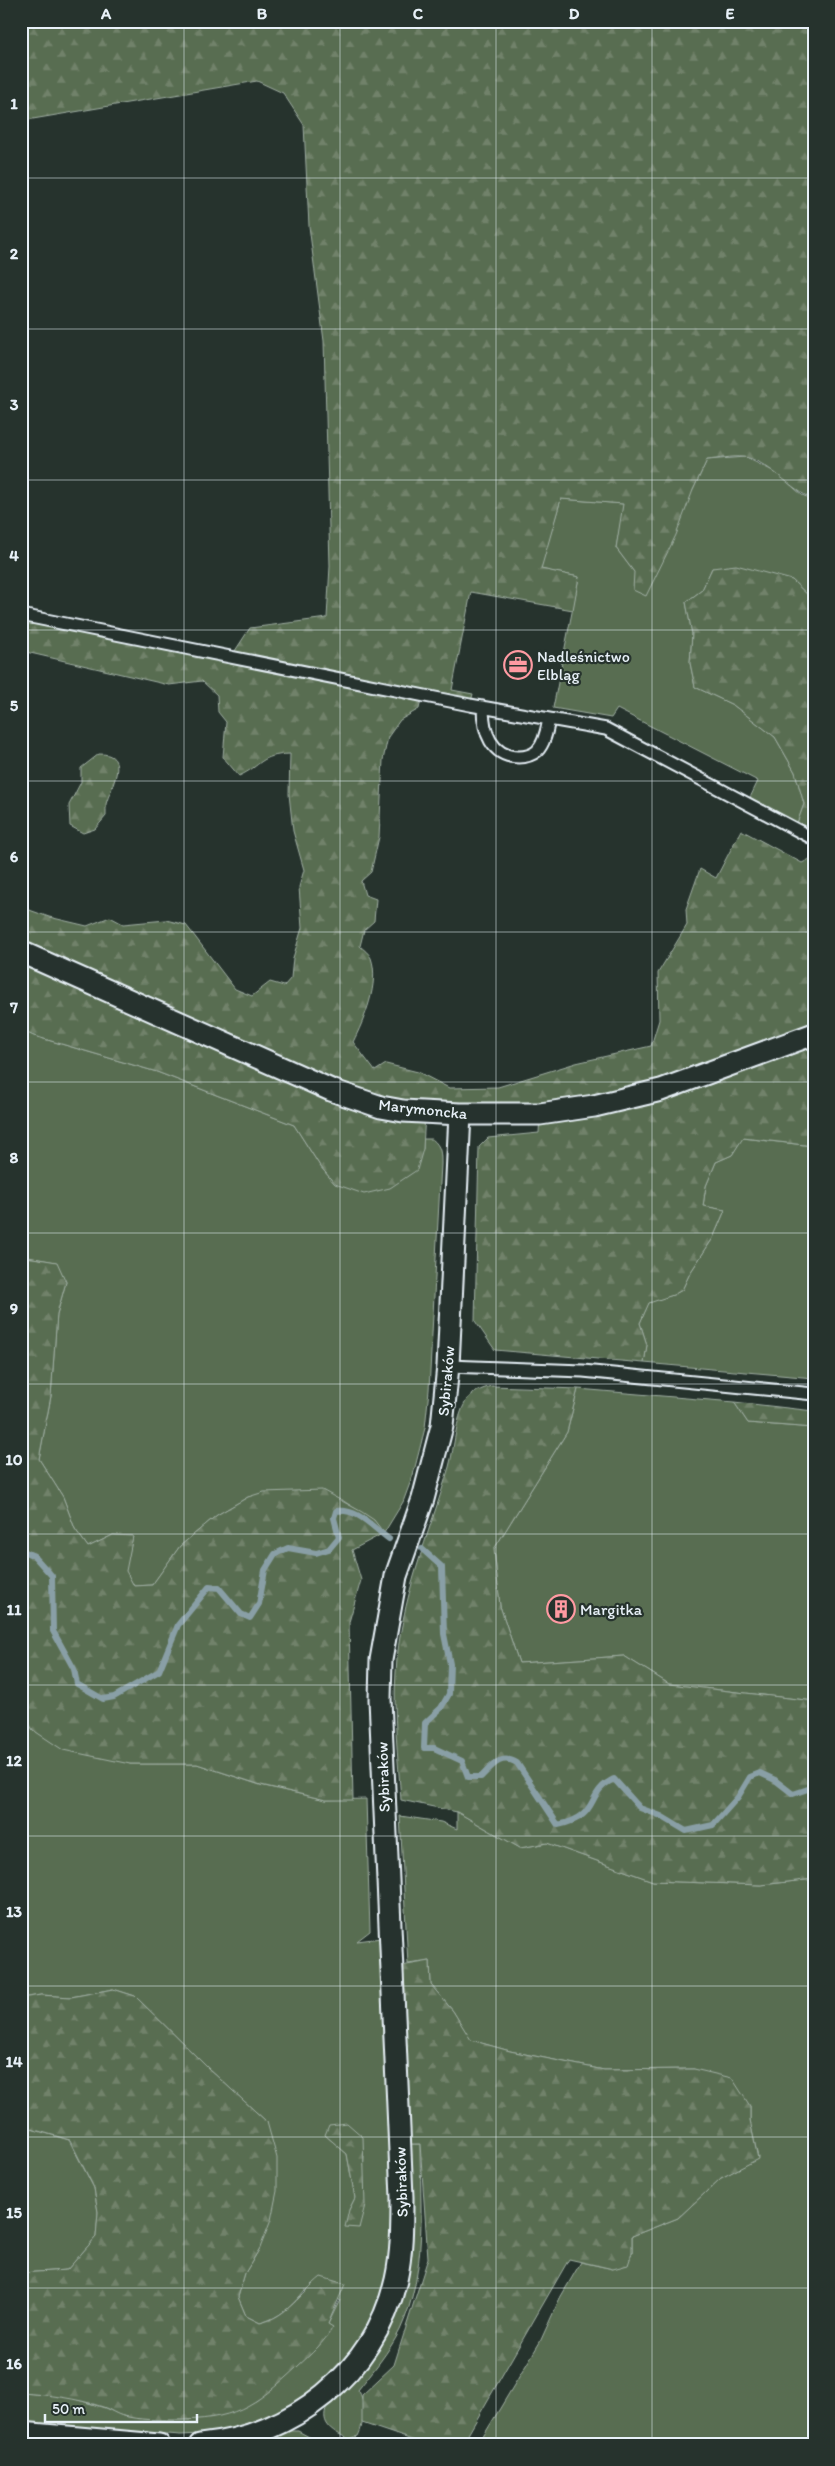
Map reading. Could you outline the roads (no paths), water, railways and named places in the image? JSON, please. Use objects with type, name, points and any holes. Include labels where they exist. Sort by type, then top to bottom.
[{"type":"street","name":"Marymoncka","points":[[21,952],[225,1044],[353,1099],[403,1111],[460,1114],[540,1114],[639,1096],[684,1082],[814,1034]]},
{"type":"street","name":"Sybiraków","points":[[200,2445],[251,2435],[300,2413],[342,2378],[370,2342],[390,2298],[400,2256],[402,2197],[380,1699],[381,1660],[396,1576],[423,1499],[440,1435],[448,1366],[460,1114]]},
{"type":"street","points":[[28,2437],[159,2445]]},
{"type":"lane","points":[[21,615],[483,707],[606,729],[814,839]]},
{"type":"lane","points":[[483,707],[484,725],[490,742],[497,749],[510,756],[524,757],[538,750],[545,736],[549,719]]},
{"type":"lane","points":[[448,1366],[583,1371],[814,1394]]},
{"type":"waterway","points":[[21,1550],[34,1556],[52,1576],[53,1631],[74,1669],[77,1684],[103,1699],[114,1697],[159,1671],[178,1625],[209,1587],[219,1588],[241,1614],[250,1618],[259,1604],[265,1570],[275,1554],[288,1548],[316,1553],[329,1549],[339,1537],[334,1518],[336,1511],[351,1512],[358,1515],[389,1539]]},
{"type":"waterway","points":[[422,1549],[442,1567],[444,1634],[450,1664],[449,1694],[441,1708],[425,1723],[424,1748],[434,1748],[462,1761],[468,1777],[481,1777],[501,1760],[506,1759],[517,1763],[558,1825],[581,1816],[599,1791],[614,1779],[640,1808],[661,1816],[686,1831],[713,1825],[738,1797],[750,1777],[760,1773],[775,1780],[793,1794],[814,1787]]},
{"type":"place","name":"Nadleśnictwo Elbląg","points":[[518,665]]},
{"type":"place","name":"Margitka","points":[[561,1609]]}]
